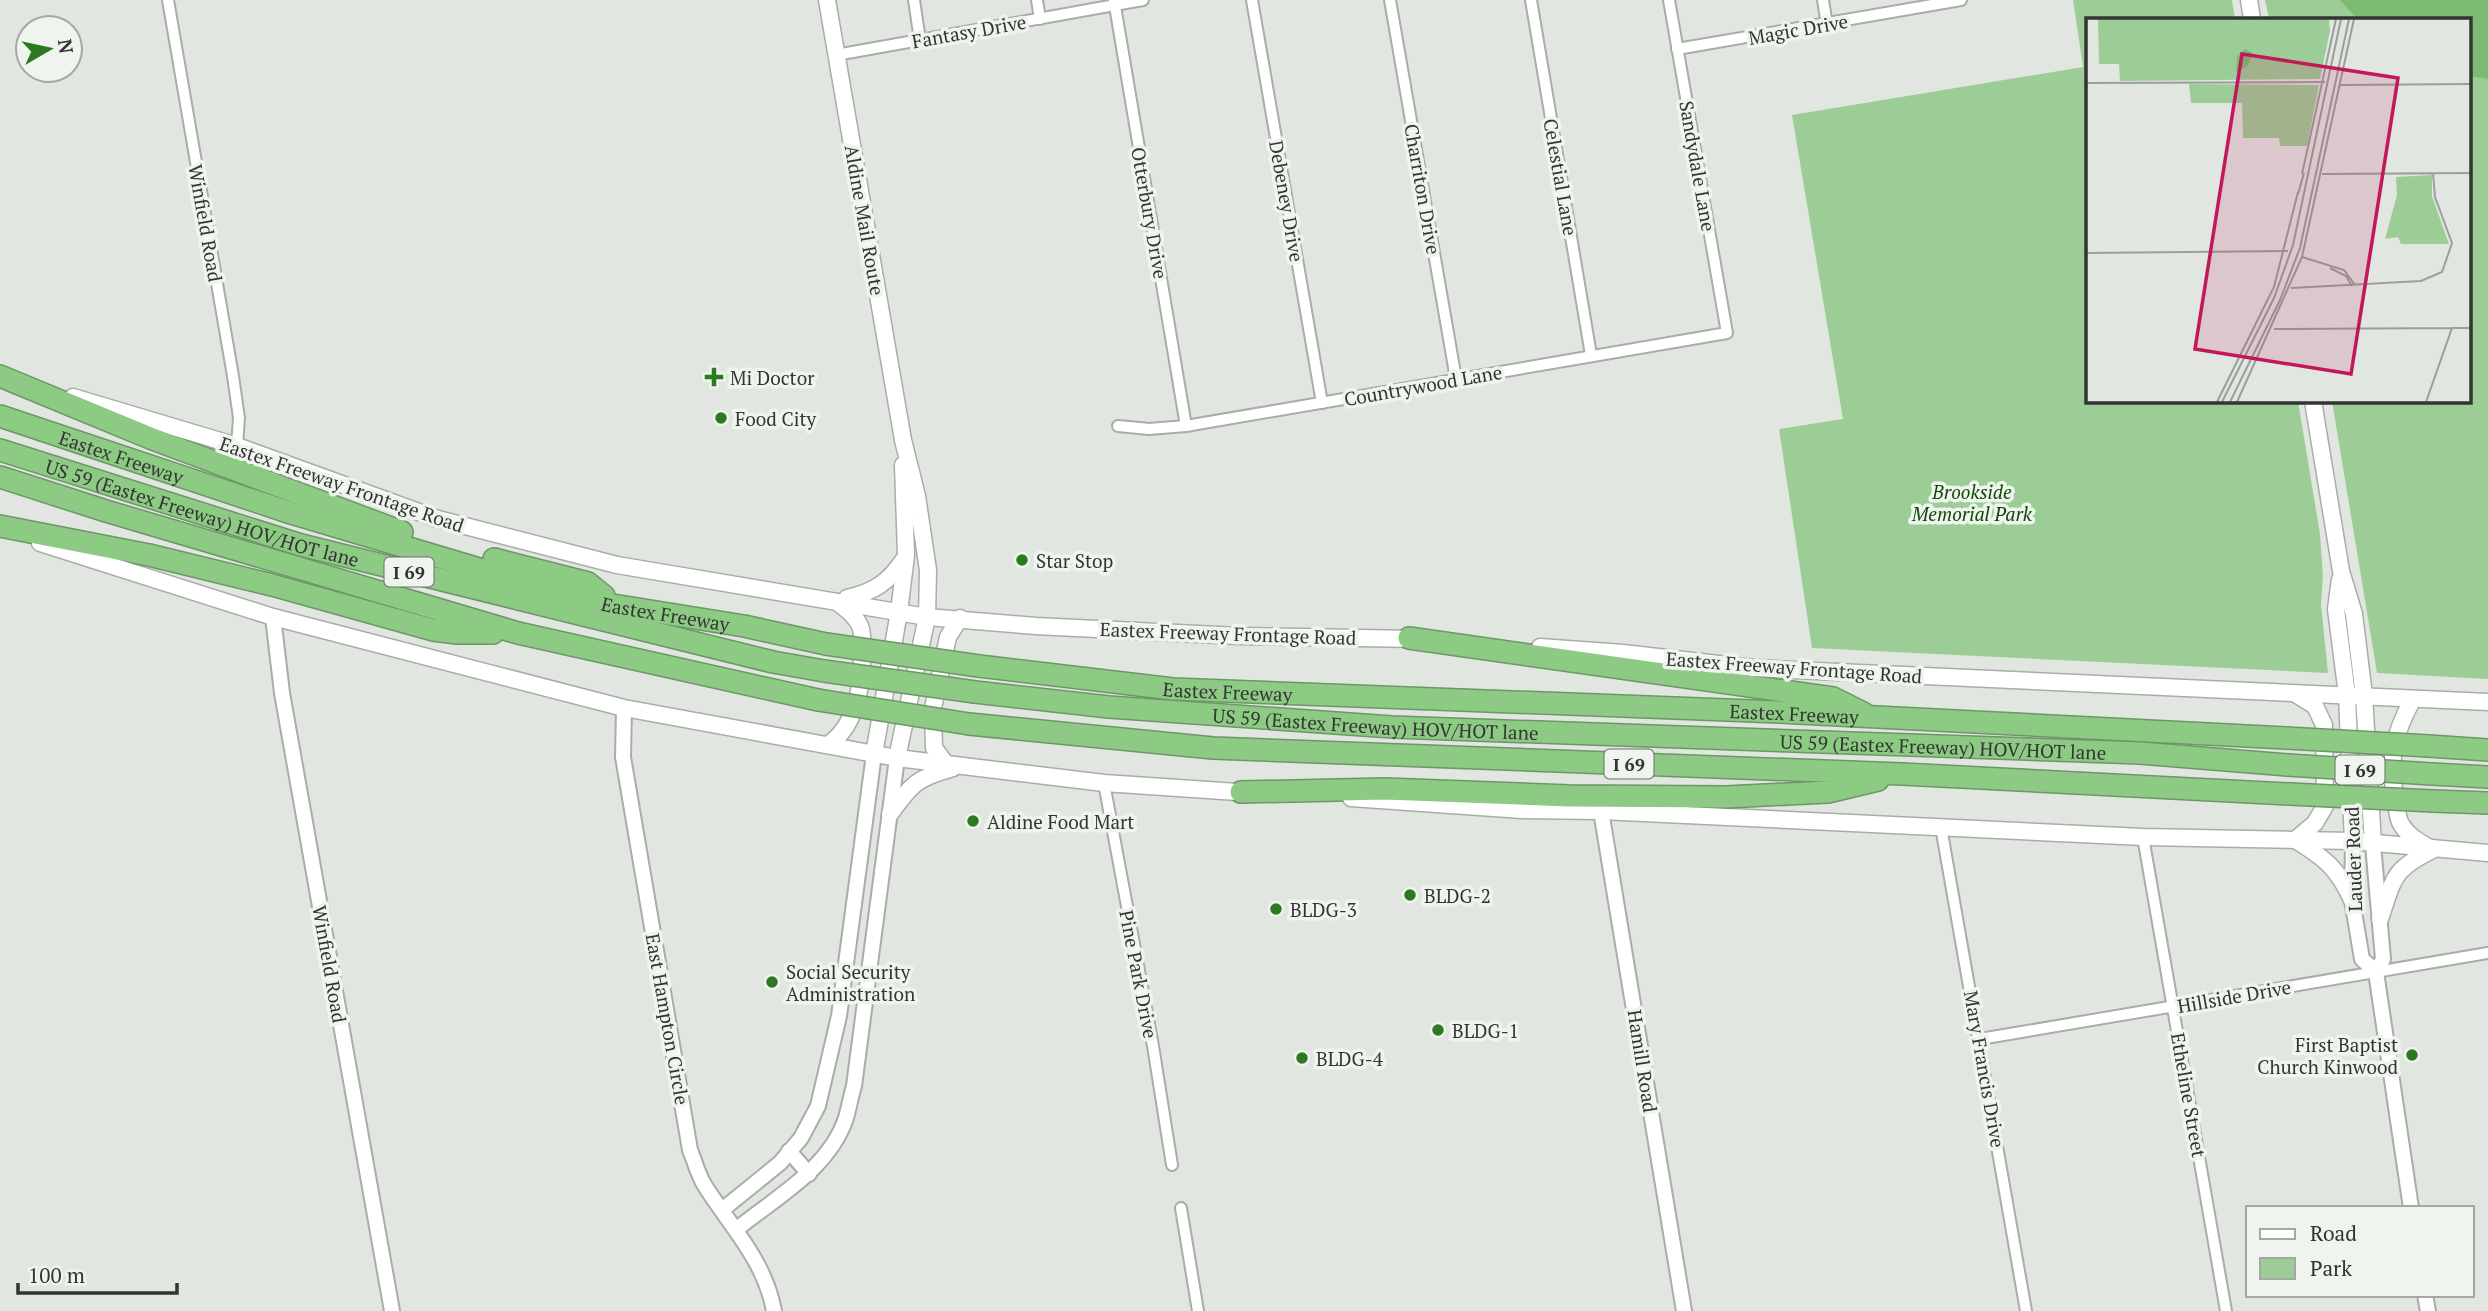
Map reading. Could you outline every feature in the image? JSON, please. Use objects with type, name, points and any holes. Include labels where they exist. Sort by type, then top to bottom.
[{"type":"highway","points":[[0,376],[150,438],[387,527],[454,548],[588,583],[613,605]]},
{"type":"highway","name":"Eastex Freeway","points":[[0,416],[291,513],[523,582],[613,605],[744,626],[827,644],[979,666],[1173,689],[1459,698],[1871,717],[2488,750]]},
{"type":"highway","name":"US 59 (Eastex Freeway) HOV/HOT lane","points":[[0,450],[301,545],[747,656],[824,671],[975,692],[1109,707],[1392,727],[2140,753],[2488,777]]},
{"type":"highway","name":"I 69","points":[[0,477],[518,633],[818,700],[969,724],[1213,748],[1902,774],[2488,803]]},
{"type":"highway","points":[[0,528],[149,555],[272,585],[433,630],[457,633],[518,633]]},
{"type":"highway","points":[[1409,638],[1833,698],[1871,717]]},
{"type":"highway","points":[[1241,792],[1385,789],[1569,796],[1726,797],[1828,792],[1902,774]]},
{"type":"main road","name":"Aldine Mail Route","points":[[827,0],[928,570],[927,617],[897,758]]},
{"type":"main road","points":[[2249,0],[2252,18]]},
{"type":"main road","name":"Eastex Freeway Frontage Road","points":[[0,376],[237,446],[438,519],[617,565],[927,617],[1238,636],[1409,638],[1623,653],[1753,668],[2488,702]]},
{"type":"main road","name":"Lauder Road","points":[[2313,402],[2341,571],[2336,609],[2356,696],[2373,844]]},
{"type":"main road","name":"Aldine Mail Route","points":[[874,754],[899,612],[906,555],[903,440]]},
{"type":"main road","points":[[0,528],[273,617],[624,708],[897,758],[1104,783],[1522,810],[1601,811],[2143,837],[2353,841],[2488,853]]},
{"type":"main road","points":[[834,600],[867,594],[886,583],[906,555]]},
{"type":"main road","points":[[829,744],[846,727],[857,701],[862,660],[861,629],[854,615],[834,600]]},
{"type":"main road","points":[[953,765],[934,748],[933,708],[948,637],[960,618]]},
{"type":"main road","points":[[2293,693],[2315,706],[2319,712],[2324,725],[2325,752],[2325,806],[2315,823],[2295,840]]},
{"type":"main road","name":"Lauder Road","points":[[2353,841],[2356,696]]},
{"type":"main road","points":[[2413,699],[2395,738],[2392,760],[2394,790],[2399,822],[2410,836],[2432,850]]},
{"type":"main road","points":[[890,814],[916,782],[953,765]]},
{"type":"main road","points":[[2295,840],[2324,857],[2342,877],[2352,900]]},
{"type":"main road","points":[[2379,919],[2392,881],[2400,869],[2432,850]]},
{"type":"street","name":"Winfield Road","points":[[167,0],[233,376],[239,418],[237,446]]},
{"type":"street","points":[[914,0],[920,40]]},
{"type":"street","points":[[1037,0],[1040,19]]},
{"type":"street","name":"Fantasy Drive","points":[[836,55],[1040,19],[1114,2],[1143,0]]},
{"type":"street","name":"Debeney Drive","points":[[1252,0],[1322,403]]},
{"type":"street","name":"Charriton Drive","points":[[1390,0],[1456,379]]},
{"type":"street","name":"Celestial Lane","points":[[1531,0],[1591,355]]},
{"type":"street","name":"Sandydale Lane","points":[[1669,0],[1727,332]]},
{"type":"street","points":[[1823,0],[1827,25]]},
{"type":"street","name":"Magic Drive","points":[[1677,49],[1961,0]]},
{"type":"street","name":"Otterbury Drive","points":[[1114,2],[1186,426]]},
{"type":"street","name":"Countrywood Lane","points":[[1118,426],[1149,429],[1186,426],[1727,332]]},
{"type":"street","name":"Winfield Road","points":[[273,617],[282,693],[392,1311]]},
{"type":"street","name":"East Hampton Circle","points":[[624,708],[623,757],[691,1150],[703,1183],[754,1255],[771,1293],[774,1311]]},
{"type":"street","points":[[722,1210],[780,1163],[801,1138],[818,1106],[840,1012],[874,754]]},
{"type":"street","points":[[737,1229],[809,1174],[837,1138],[846,1119],[854,1086],[897,758]]},
{"type":"street","name":"Pine Park Drive","points":[[1104,783],[1153,1046],[1172,1165]]},
{"type":"street","name":"Hamill Road","points":[[1601,811],[1684,1311]]},
{"type":"street","name":"Mary Francis Drive","points":[[1941,827],[2026,1311]]},
{"type":"street","name":"Etheline Street","points":[[2143,837],[2226,1311]]},
{"type":"street","name":"Lauder Road","points":[[2353,841],[2352,900],[2361,959],[2376,972]]},
{"type":"street","name":"Lauder Road","points":[[2373,844],[2383,959],[2376,972],[2412,1206]]},
{"type":"street","points":[[859,862],[883,867]]},
{"type":"street","name":"Hillside Drive","points":[[1980,1039],[2488,953]]},
{"type":"street","points":[[840,1012],[862,1014]]},
{"type":"street","points":[[789,1152],[809,1174]]},
{"type":"street","points":[[1181,1208],[1198,1311]]},
{"type":"green space","name":"Brookside Memorial Park","points":[[2073,0],[2232,0],[2235,18],[2086,18],[2086,402],[2298,402],[2320,534],[2323,576],[2321,604],[2328,673],[1812,648],[1779,429],[1843,419],[1792,115],[2083,67]]},
{"type":"green space","points":[[2265,0],[2488,0],[2488,679],[2377,673],[2332,402],[2470,402],[2470,18],[2269,18]]},
{"type":"shaded area","points":[[2340,0],[2488,0],[2488,79],[2470,76],[2470,18],[2356,18]]},
{"type":"place","name":"Mi Doctor","points":[[714,377]]},
{"type":"place","name":"Food City","points":[[721,418]]},
{"type":"place","name":"Star Stop","points":[[1022,560]]},
{"type":"place","name":"Aldine Food Mart","points":[[973,821]]},
{"type":"place","name":"BLDG-2","points":[[1410,895]]},
{"type":"place","name":"BLDG-3","points":[[1276,909]]},
{"type":"place","name":"Social Security Administration","points":[[772,982]]},
{"type":"place","name":"BLDG-1","points":[[1438,1030]]},
{"type":"place","name":"First Baptist Church Kinwood","points":[[2412,1055]]},
{"type":"place","name":"BLDG-4","points":[[1302,1058]]}]
